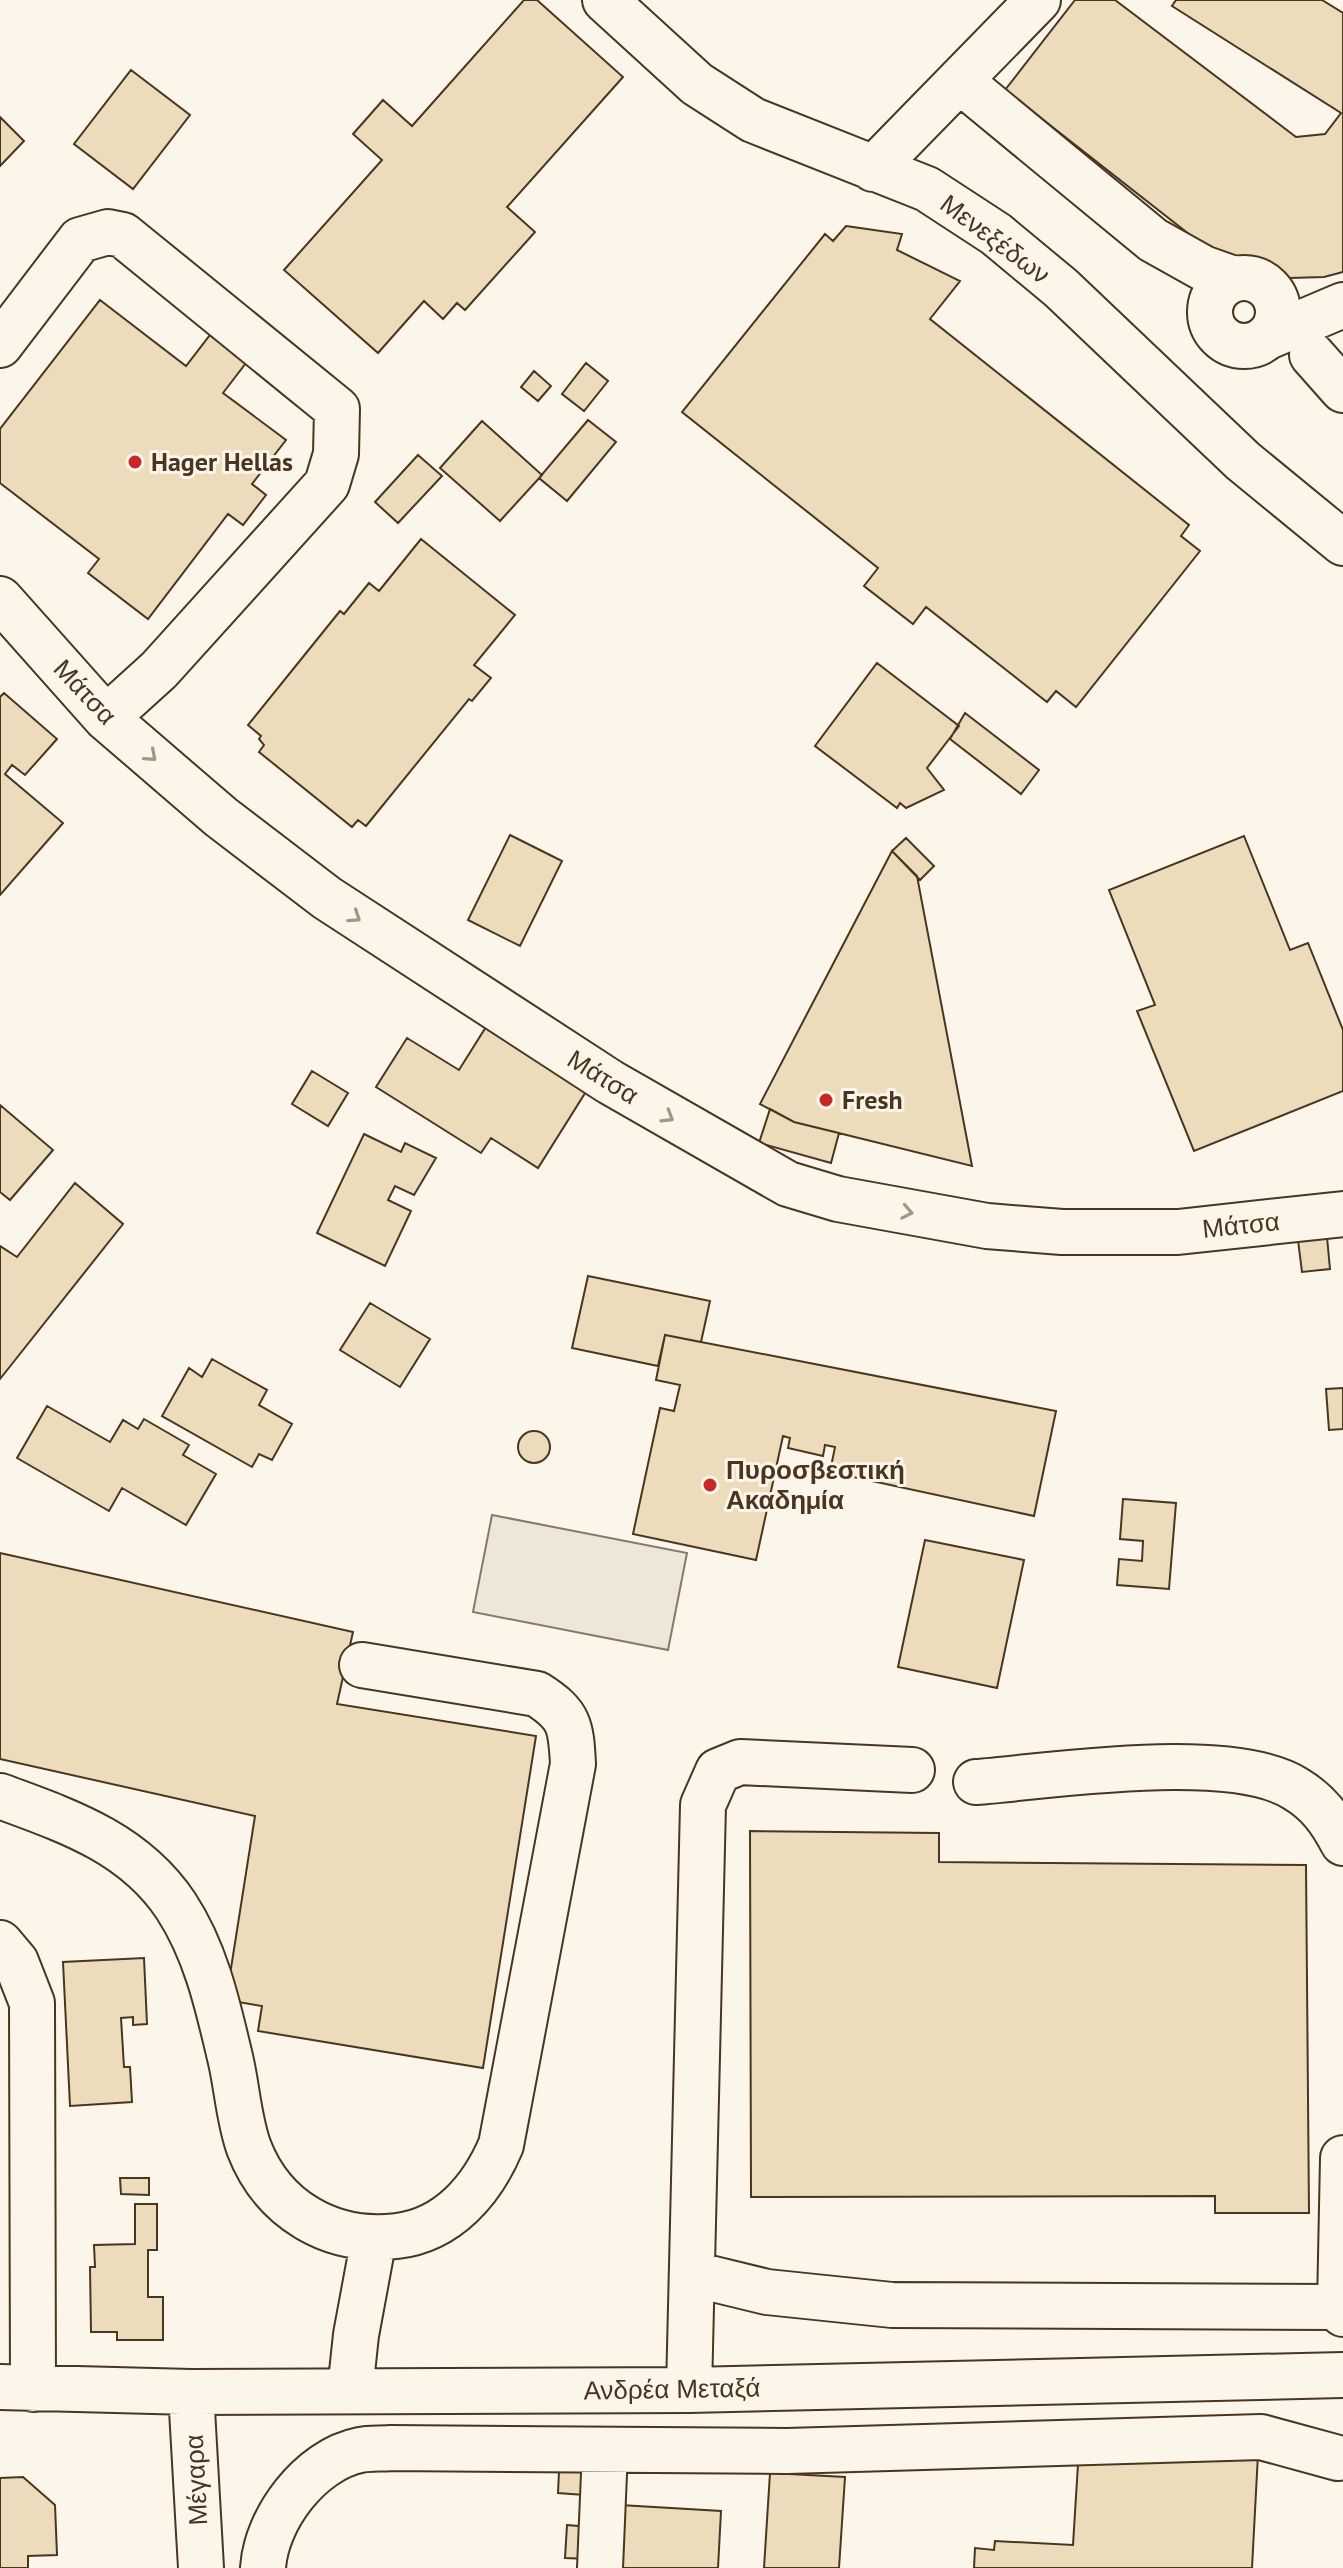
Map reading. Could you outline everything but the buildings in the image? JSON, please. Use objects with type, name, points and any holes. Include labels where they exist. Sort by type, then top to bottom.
[{"type":"street","points":[[873,169],[1038,0]]},
{"type":"street","name":"Μενεξέδων","points":[[620,5],[697,84],[753,120],[927,189],[996,234],[1061,288],[1243,461],[1343,543]]},
{"type":"street","points":[[960,81],[1153,240],[1203,268],[1297,293],[1326,293],[1343,288]]},
{"type":"street","points":[[0,345],[80,240],[108,232],[123,235],[337,409],[336,454],[327,484],[159,670],[106,718]]},
{"type":"street","points":[[1270,336],[1279,320],[1278,302],[1251,283],[1218,289],[1210,305],[1211,323],[1221,338],[1237,347],[1255,346],[1270,336],[1343,305]]},
{"type":"street","points":[[1312,355],[1343,390]]},
{"type":"street","name":"Μάτσα","points":[[0,599],[106,718],[221,817],[327,898],[610,1082],[788,1184],[838,1199],[987,1226],[1062,1232],[1178,1232],[1343,1214]]},
{"type":"street","points":[[0,1796],[80,1827],[118,1847],[150,1872],[177,1907],[206,1966],[248,2145],[259,2170],[275,2193],[296,2212],[346,2236],[402,2236],[429,2227],[463,2204],[490,2171],[501,2145],[573,1764],[569,1723],[558,1708],[537,1694],[362,1665]]},
{"type":"street","points":[[689,2390],[703,1805],[718,1771],[740,1762],[912,1770]]},
{"type":"street","points":[[976,1782],[1199,1766],[1254,1773],[1295,1787],[1327,1813],[1343,1843]]},
{"type":"street","points":[[5,1954],[32,2003],[17,2388]]},
{"type":"street","points":[[693,2274],[767,2292],[892,2305],[1342,2311],[1343,2158]]},
{"type":"street","points":[[350,2391],[374,2238]]},
{"type":"street","name":"Ανδρέα Μεταξά","points":[[17,2388],[191,2392],[689,2390],[1343,2375]]},
{"type":"street","name":"Μέγαρα","points":[[191,2392],[201,2568]]},
{"type":"street","points":[[263,2568],[282,2512],[296,2492],[314,2475],[358,2450],[787,2451],[1261,2437],[1341,2462]]},
{"type":"street","points":[[600,2568],[605,2450]]},
{"type":"shaded area","points":[[492,1515],[687,1553],[668,1650],[473,1612]]},
{"type":"place","name":"Hager Hellas","points":[[135,462]]},
{"type":"place","name":"Fresh","points":[[826,1100]]},
{"type":"place","name":"Πυροσβεστική Ακαδημία","points":[[710,1485]]}]
